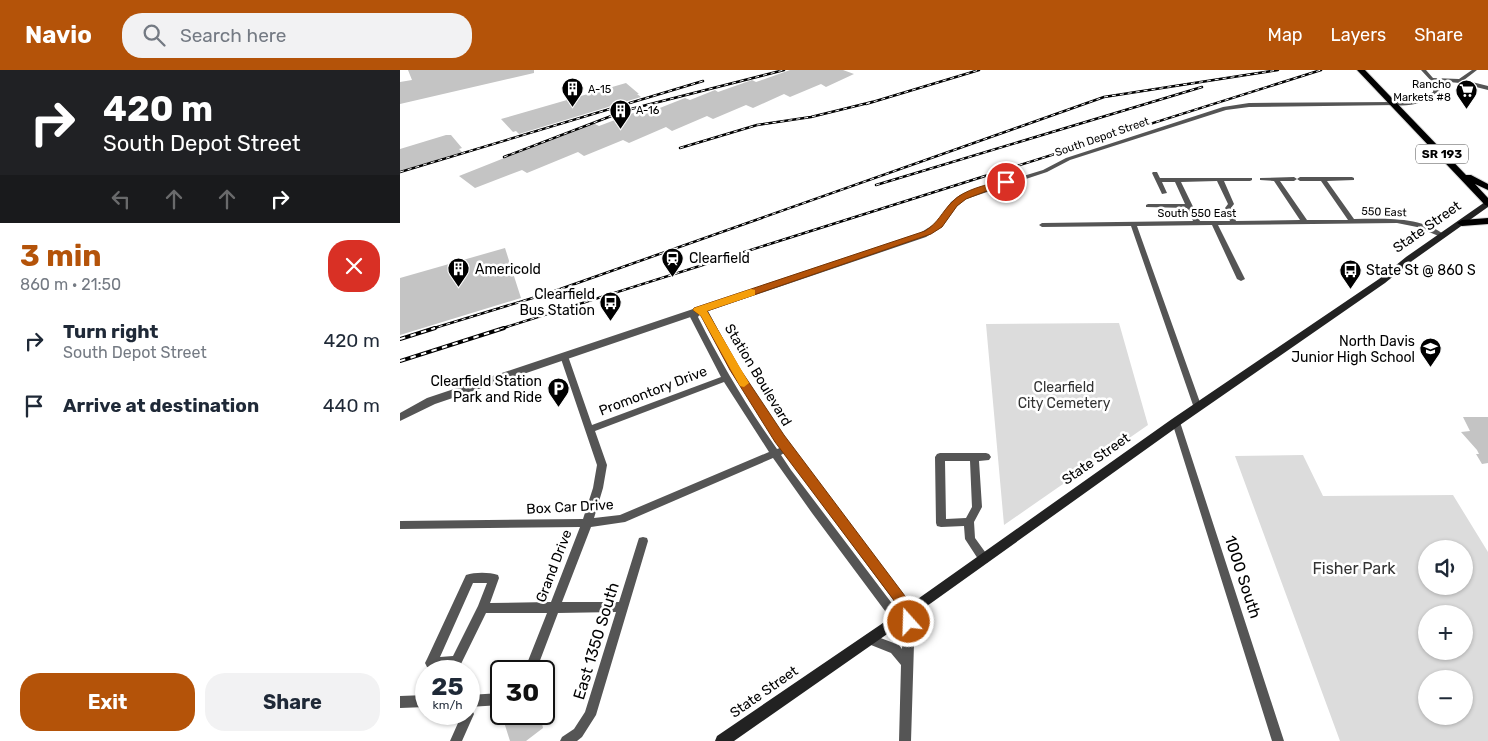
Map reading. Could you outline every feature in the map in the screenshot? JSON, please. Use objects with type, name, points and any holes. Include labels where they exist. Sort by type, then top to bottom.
[{"type":"main road","name":"SR 193","points":[[1361,70],[1488,204]]},
{"type":"main road","points":[[1457,170],[1488,187]]},
{"type":"main road","name":"State Street","points":[[722,741],[904,616],[1176,422],[1382,281],[1408,259],[1488,204]]},
{"type":"main road","points":[[1462,223],[1488,221]]},
{"type":"street","points":[[1395,104],[1414,104],[1424,101],[1436,93],[1437,84],[1423,70]]},
{"type":"street","points":[[1460,81],[1476,70]]},
{"type":"street","points":[[1433,79],[1460,81],[1488,88]]},
{"type":"street","name":"South Depot Street","points":[[400,417],[431,401],[928,232],[939,225],[956,201],[967,195],[1045,171],[1064,160],[1225,108],[1243,106],[1395,104]]},
{"type":"street","points":[[1155,174],[1164,193]]},
{"type":"street","points":[[1158,180],[1250,179]]},
{"type":"street","points":[[1262,179],[1352,179]]},
{"type":"street","points":[[1276,179],[1305,222]]},
{"type":"street","points":[[1322,179],[1352,221]]},
{"type":"street","points":[[1177,180],[1197,223]]},
{"type":"street","points":[[1220,180],[1231,200],[1228,208],[1234,223]]},
{"type":"street","points":[[1148,206],[1189,206]]},
{"type":"street","name":"South 550 East","points":[[1042,225],[1352,221]]},
{"type":"street","name":"550 East","points":[[1352,221],[1408,222],[1443,236]]},
{"type":"street","points":[[1214,223],[1241,279]]},
{"type":"street","points":[[1132,224],[1198,408]]},
{"type":"street","name":"Station Boulevard","points":[[698,310],[704,314],[735,370],[787,448],[904,616],[776,453],[726,378],[694,317],[698,310]]},
{"type":"street","name":"Grand Drive","points":[[534,660],[587,522],[598,488],[602,466],[564,356]]},
{"type":"street","name":"Promontory Drive","points":[[590,429],[726,378]]},
{"type":"street","name":"1000 South","points":[[1176,422],[1278,741]]},
{"type":"street","name":"Box Car Drive","points":[[400,525],[587,522],[621,519],[787,448]]},
{"type":"street","points":[[969,522],[941,523],[940,457],[986,457]]},
{"type":"street","points":[[974,457],[976,507],[969,522],[970,539],[984,559]]},
{"type":"street","name":"East 1350 South","points":[[566,741],[578,733],[590,715],[643,541]]},
{"type":"street","points":[[470,578],[494,578],[483,608],[456,662],[431,663],[470,578]]},
{"type":"street","points":[[483,608],[623,607]]},
{"type":"street","points":[[904,616],[907,664],[906,741]]},
{"type":"street","points":[[870,639],[895,649],[907,664]]},
{"type":"street","points":[[400,702],[415,702]]},
{"type":"street","points":[[456,741],[463,725]]},
{"type":"green space","name":"Clearfield City Cemetery","points":[[1119,323],[1148,425],[1004,525],[986,324]]},
{"type":"green space","name":"Fisher Park","points":[[1303,455],[1323,496],[1453,495],[1488,552],[1488,741],[1340,741],[1235,456]]},
{"type":"building","points":[[408,70],[534,70],[534,73],[400,104],[400,82],[412,80]]},
{"type":"building","name":"A-16","points":[[790,70],[843,70],[854,74],[826,87],[821,84],[790,97],[784,94],[753,108],[746,105],[713,119],[707,116],[672,131],[666,127],[629,143],[623,140],[584,156],[578,152],[527,173],[522,170],[475,188],[459,176],[593,123],[599,126],[636,112],[642,115],[685,98],[690,100],[715,90],[718,92],[752,80],[756,82]]},
{"type":"building","name":"A-15","points":[[626,83],[641,97],[519,134],[516,131],[513,132],[501,119]]},
{"type":"building","points":[[451,135],[462,148],[459,149],[462,152],[400,171],[400,149]]},
{"type":"building","name":"Americold","points":[[505,248],[521,298],[400,335],[400,278]]},
{"type":"building","points":[[1463,417],[1488,417],[1488,463],[1482,464],[1476,454],[1479,454],[1477,450],[1461,432],[1470,431]]},
{"type":"building","points":[[505,725],[542,725],[543,728],[526,741],[510,741]]},
{"type":"railway","points":[[504,157],[627,110],[784,70]]},
{"type":"railway","points":[[866,104],[979,70]]},
{"type":"railway","points":[[431,329],[549,293],[1104,97],[1278,70]]},
{"type":"railway","points":[[500,329],[1321,70]]},
{"type":"railway","points":[[400,172],[703,81]]},
{"type":"railway","points":[[876,185],[1202,87]]},
{"type":"railway","points":[[680,148],[757,125],[811,117],[872,102]]},
{"type":"railway","points":[[400,339],[435,328]]},
{"type":"railway","points":[[400,361],[504,328]]},
{"type":"slow traffic","points":[[744,383],[704,314],[698,310],[751,292]]},
{"type":"place","name":"A-15","points":[[572,108]]},
{"type":"place","name":"Rancho Markets #8","points":[[1467,109]]},
{"type":"place","name":"A-16","points":[[620,129]]},
{"type":"place","name":"Clearfield","points":[[673,277]]},
{"type":"place","name":"Americold","points":[[459,288]]},
{"type":"place","name":"State St @ 860 S","points":[[1350,289]]},
{"type":"place","name":"Clearfield Bus Station","points":[[611,321]]},
{"type":"place","name":"North Davis Junior High School","points":[[1431,368]]},
{"type":"place","name":"Clearfield Station Park and Ride","points":[[558,408]]},
{"type":"route","points":[[909,622],[909,612],[898,594],[779,439],[735,370],[704,314],[698,310],[928,232],[939,225],[956,201],[971,193],[1006,182]]}]
